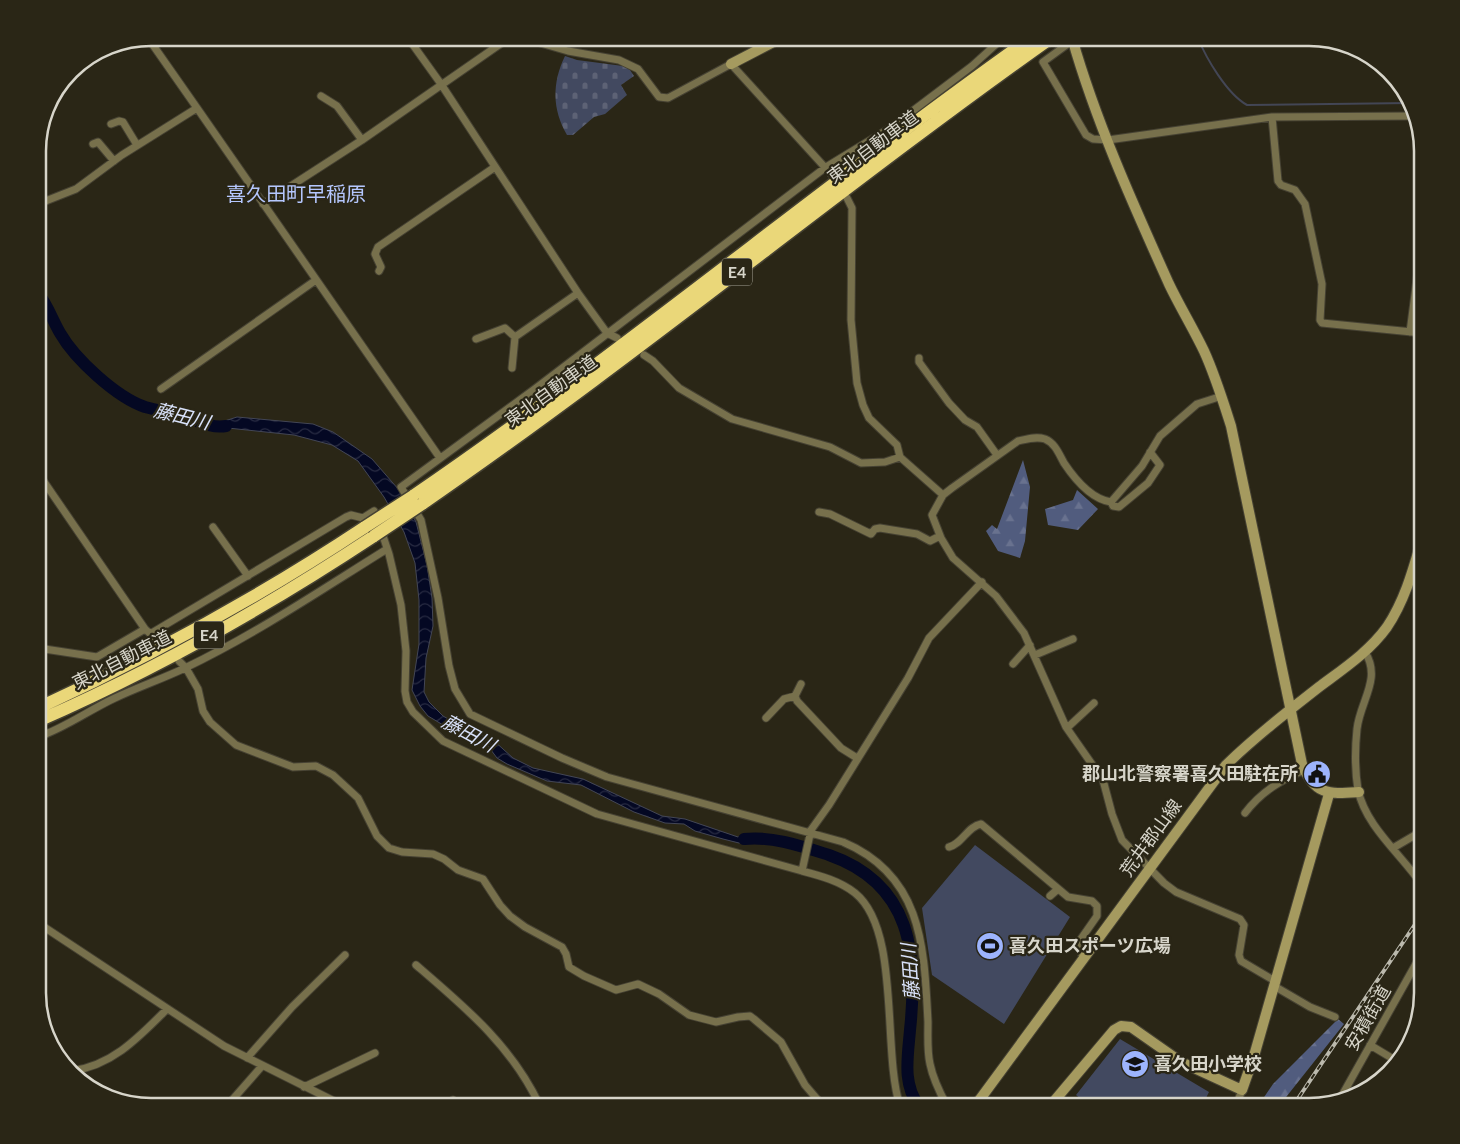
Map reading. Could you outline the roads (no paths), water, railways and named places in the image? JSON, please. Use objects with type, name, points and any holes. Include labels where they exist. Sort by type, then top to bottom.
[{"type":"highway","name":"東北自動車道","points":[[417,500],[912,125],[1020,46]]},
{"type":"highway","name":"東北自動車道","points":[[46,717],[201,640],[292,587],[369,531],[511,442],[640,347],[925,129],[1040,46]]},
{"type":"highway","name":"東北自動車道","points":[[46,704],[185,635],[369,531]]},
{"type":"street","points":[[154,46],[440,458]]},
{"type":"street","points":[[414,46],[441,84],[578,293],[607,333],[617,338]]},
{"type":"street","points":[[263,204],[362,140],[497,46]]},
{"type":"street","points":[[551,46],[619,60],[638,69],[659,97],[668,98],[766,46]]},
{"type":"street","points":[[944,1098],[930,1064],[922,945],[914,912],[906,894],[896,880],[862,850],[607,777],[562,758],[470,714],[455,689],[448,666],[438,598],[421,520],[401,487],[826,167],[890,128],[972,66],[994,46]]},
{"type":"street","points":[[1064,46],[1043,62],[1086,135],[1092,139],[1108,140],[1272,117],[1407,116]]},
{"type":"street","points":[[1077,46],[1108,140],[1170,285],[1205,352],[1222,396],[1304,770],[1316,787],[1329,794],[1359,792]]},
{"type":"street","points":[[731,64],[831,174]]},
{"type":"street","points":[[321,96],[337,106],[362,140]]},
{"type":"street","points":[[46,201],[76,189],[137,145],[197,108]]},
{"type":"street","points":[[1272,117],[1278,180],[1281,186],[1295,190],[1305,204],[1322,284],[1320,320],[1322,322],[1414,332]]},
{"type":"street","points":[[111,124],[119,121],[123,122],[137,145]]},
{"type":"street","points":[[93,144],[98,142],[102,145],[114,161]]},
{"type":"street","points":[[379,271],[381,267],[375,254],[378,247],[495,166]]},
{"type":"street","points":[[847,198],[852,208],[851,320],[857,383],[869,418],[897,445],[900,457],[943,495]]},
{"type":"street","points":[[161,389],[316,280]]},
{"type":"street","points":[[512,368],[515,337],[578,293]]},
{"type":"street","points":[[1410,332],[1414,302]]},
{"type":"street","points":[[476,339],[505,328],[515,337]]},
{"type":"street","points":[[644,355],[653,361],[679,388],[732,419],[830,446],[861,463],[885,462],[900,457]]},
{"type":"street","points":[[919,358],[919,362],[949,403],[965,420],[977,427],[997,455]]},
{"type":"street","points":[[1111,502],[1142,466],[1160,436],[1197,404],[1222,396]]},
{"type":"street","points":[[1150,452],[1160,465],[1148,483],[1119,507],[1113,506],[1111,502],[1097,496],[1081,484],[1053,445],[1046,440],[1029,438],[1018,441],[943,495],[932,515],[940,536],[957,562],[982,582],[1010,611],[1030,645],[1067,728],[1103,780],[1112,814],[1122,840],[1164,883],[1176,892],[1233,914],[1240,919],[1244,925],[1239,955],[1241,961],[1310,1008],[1335,1017]]},
{"type":"street","points":[[46,485],[147,631],[156,640]]},
{"type":"street","points":[[46,649],[97,657],[248,576],[346,517],[352,515],[363,518],[374,511],[387,549],[404,628],[406,650],[404,691],[407,702],[413,712],[443,741],[597,814],[669,836],[803,868],[830,879],[855,893],[868,906],[883,952],[890,1049],[899,1098]]},
{"type":"street","points":[[819,512],[830,514],[872,534],[875,529],[880,528],[917,534],[930,541],[940,536]]},
{"type":"street","points":[[213,527],[248,576]]},
{"type":"street","points":[[46,734],[116,697],[186,668],[302,603],[387,549]]},
{"type":"street","name":"荒井郡山線","points":[[983,1098],[1226,765],[1265,729],[1365,652],[1386,628],[1399,606],[1414,562]]},
{"type":"street","points":[[803,868],[810,834],[908,678],[929,638],[982,582]]},
{"type":"street","points":[[1035,655],[1073,639]]},
{"type":"street","points":[[1013,664],[1030,645]]},
{"type":"street","points":[[1365,652],[1372,664],[1372,676],[1357,728],[1359,792],[1376,826],[1414,875]]},
{"type":"street","points":[[179,661],[186,668],[198,689],[203,711],[210,722],[236,745],[293,767],[316,766],[333,775],[358,798],[377,836],[388,848],[402,852],[434,854],[464,874],[483,880],[504,910],[526,927],[560,945],[566,954],[569,967],[584,976],[616,990],[638,984],[659,994],[682,1012],[716,1022],[750,1016],[781,1042],[805,1085],[816,1098]]},
{"type":"street","points":[[766,718],[784,699],[795,696],[801,684]]},
{"type":"street","points":[[795,696],[797,701],[841,748],[857,758]]},
{"type":"street","points":[[1067,728],[1094,703]]},
{"type":"street","points":[[1245,814],[1264,793],[1282,780],[1304,770]]},
{"type":"street","points":[[1239,1098],[1254,1056],[1329,794]]},
{"type":"street","points":[[949,847],[956,845],[975,825],[981,824],[1058,889],[1071,898],[1089,899],[1097,906],[1096,916],[1076,946],[1084,957]]},
{"type":"street","points":[[1393,848],[1414,836]]},
{"type":"street","points":[[1050,896],[1058,889]]},
{"type":"street","points":[[46,928],[166,1009],[247,1058],[327,1098]]},
{"type":"street","points":[[247,1058],[292,1007],[345,956]]},
{"type":"street","points":[[416,965],[493,1035],[527,1079],[536,1098]]},
{"type":"street","name":"安積街道","points":[[1344,1091],[1414,967]]},
{"type":"street","points":[[80,1070],[89,1069],[110,1059],[139,1036],[166,1009]]},
{"type":"street","points":[[1057,1098],[1114,1030],[1122,1026],[1131,1027],[1181,1062],[1242,1090]]},
{"type":"street","points":[[1370,1045],[1391,1059]]},
{"type":"street","points":[[304,1087],[375,1053]]},
{"type":"street","points":[[234,1098],[262,1066]]},
{"type":"water","points":[[237,417],[313,424],[333,432],[372,459],[399,490],[416,522],[427,565],[432,598],[433,626],[426,658],[424,692],[429,702],[443,716],[464,728],[493,740],[513,758],[533,768],[583,779],[662,816],[685,819],[738,837],[753,834],[760,837],[739,843],[723,839],[695,831],[684,824],[665,823],[634,812],[581,785],[547,781],[507,764],[497,758],[488,746],[460,735],[428,716],[420,706],[412,690],[419,644],[419,600],[415,563],[404,532],[384,497],[358,461],[332,445],[294,435],[209,426]]},
{"type":"waterway","points":[[1202,46],[1225,84],[1239,100],[1247,105],[1402,103]]},
{"type":"waterway","name":"藤田川","points":[[46,306],[60,333],[76,354],[97,376],[122,395],[145,407],[179,415],[208,425],[226,426]]},
{"type":"waterway","name":"藤田川","points":[[744,839],[776,840],[829,855],[857,868],[878,884],[893,903],[904,925],[910,949],[912,1002],[907,1070],[910,1088],[915,1098]]},
{"type":"railway","points":[[1298,1098],[1414,926]]},
{"type":"place","name":"郡山北警察署喜久田駐在所","points":[[1317,774]]},
{"type":"place","name":"喜久田スポーツ広場","points":[[990,946]]},
{"type":"place","name":"喜久田小学校","points":[[1135,1064]]},
{"type":"district","name":"喜久田町早稲原","points":[[296,194]]}]
